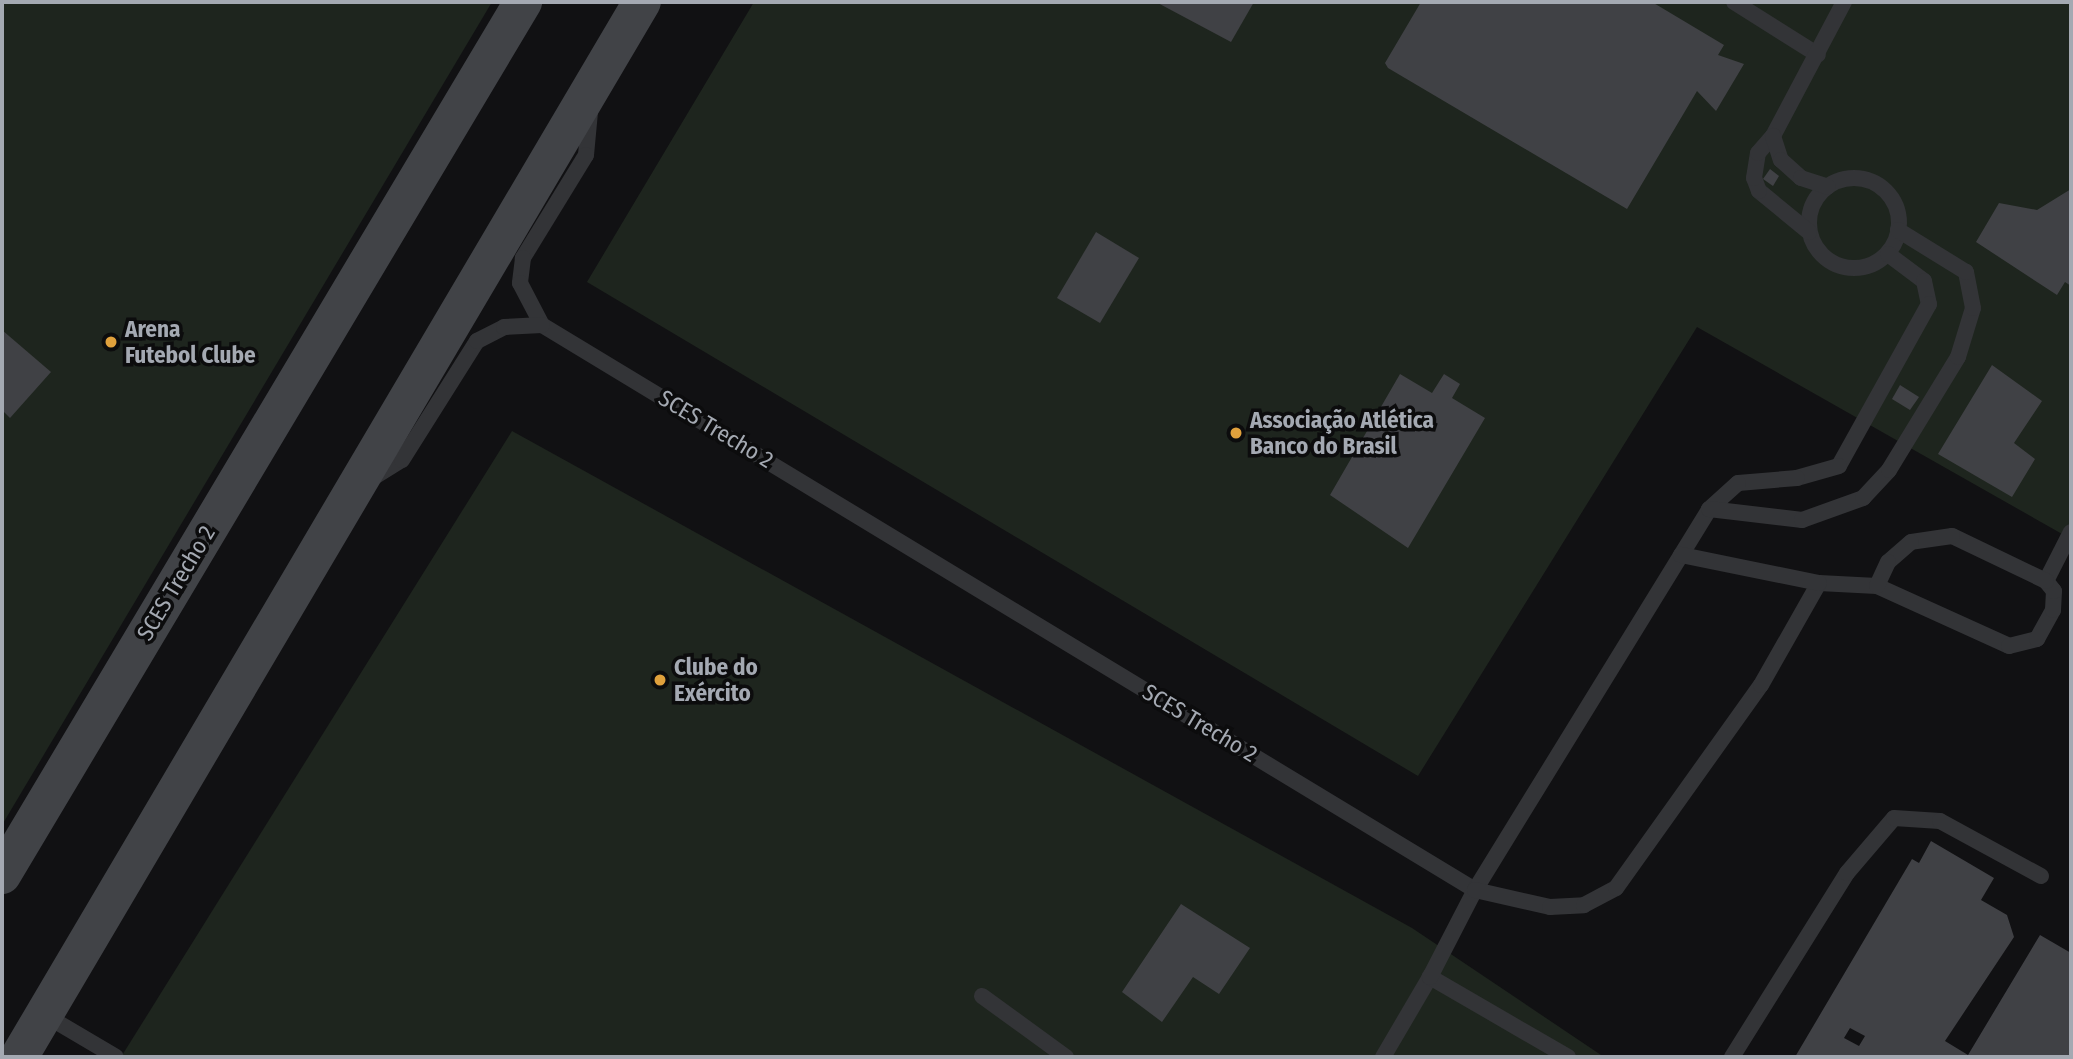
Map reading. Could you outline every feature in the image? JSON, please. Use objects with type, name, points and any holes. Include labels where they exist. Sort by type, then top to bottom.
[{"type":"main road","name":"SCES Trecho 2","points":[[2,875],[523,2]]},
{"type":"main road","points":[[19,1057],[642,2]]},
{"type":"lane","points":[[1809,232],[1810,212],[1828,187],[1850,178],[1877,184],[1895,203],[1898,230],[1888,254],[1852,269],[1817,250],[1809,232],[1759,191],[1754,178],[1758,153],[1773,136],[1844,2]]},
{"type":"lane","points":[[1740,3],[1818,55]]},
{"type":"lane","points":[[355,489],[402,460],[477,341],[504,327],[542,325],[520,283],[523,258],[586,155],[592,86]]},
{"type":"lane","points":[[1773,136],[1781,160],[1801,178],[1828,187]]},
{"type":"lane","points":[[1709,509],[1802,520],[1863,498],[1889,470],[1966,338],[1972,288],[1965,272],[1898,230]]},
{"type":"lane","points":[[1888,254],[1924,281]]},
{"type":"lane","points":[[1383,1057],[1430,977],[1475,890],[1709,509],[1738,483],[1797,478],[1839,466],[1924,314],[1924,281],[1943,259]]},
{"type":"lane","name":"SCES Trecho 2","points":[[542,325],[1475,890],[1550,907],[1584,905],[1616,888],[1761,685],[1819,583]]},
{"type":"lane","points":[[2046,581],[2071,532]]},
{"type":"lane","points":[[1681,555],[1819,583],[1877,586],[2009,646],[2037,639],[2053,610],[2054,591],[2046,581],[1969,543],[1933,534],[1898,552],[1877,586]]},
{"type":"lane","points":[[1732,1057],[1846,873],[1894,818],[1940,821],[2041,876]]},
{"type":"lane","points":[[1430,977],[1568,1057]]},
{"type":"lane","points":[[982,996],[1066,1057]]},
{"type":"lane","points":[[45,1015],[116,1057]]},
{"type":"shaded area","name":"Arena Futebol Clube","points":[[2,2],[492,2],[2,825]]},
{"type":"shaded area","name":"Associação Atlética Banco do Brasil","points":[[754,2],[2071,2],[2071,539],[1697,327],[1418,776],[587,282]]},
{"type":"shaded area","name":"Clube do Exército","points":[[512,431],[1412,928],[1604,1057],[121,1057]]},
{"type":"building","points":[[1156,2],[1254,2],[1231,42]]},
{"type":"building","points":[[1421,2],[1652,2],[1724,45],[1718,55],[1744,64],[1716,111],[1697,91],[1627,209],[1388,68],[1385,63]]},
{"type":"building","points":[[1770,169],[1779,176],[1773,186],[1763,179]]},
{"type":"building","points":[[2071,189],[2071,286],[2065,282],[2057,295],[1976,242],[1999,203],[2037,210]]},
{"type":"building","points":[[1096,232],[1139,258],[1100,323],[1057,298]]},
{"type":"building","points":[[2,330],[51,372],[10,418],[2,410]]},
{"type":"building","points":[[1992,365],[2042,401],[2014,443],[2035,459],[2012,497],[1938,454]]},
{"type":"building","points":[[1400,374],[1432,393],[1444,374],[1460,384],[1452,398],[1485,418],[1408,548],[1330,495]]},
{"type":"building","points":[[1900,385],[1919,397],[1910,410],[1892,399]]},
{"type":"building","points":[[1931,841],[1994,878],[1981,900],[2007,915],[2014,937],[1945,1041],[1968,1055],[2040,935],[2071,953],[2071,1057],[1795,1057],[1912,859],[1919,863]],"holes":[[[1850,1028],[1865,1036],[1859,1046],[1844,1038]]]},
{"type":"building","points":[[1181,904],[1250,948],[1219,994],[1193,977],[1162,1022],[1122,992]]},
{"type":"place","name":"Arena Futebol Clube","points":[[111,342]]},
{"type":"place","name":"Associação Atlética Banco do Brasil","points":[[1236,433]]},
{"type":"place","name":"Clube do Exército","points":[[660,680]]}]
